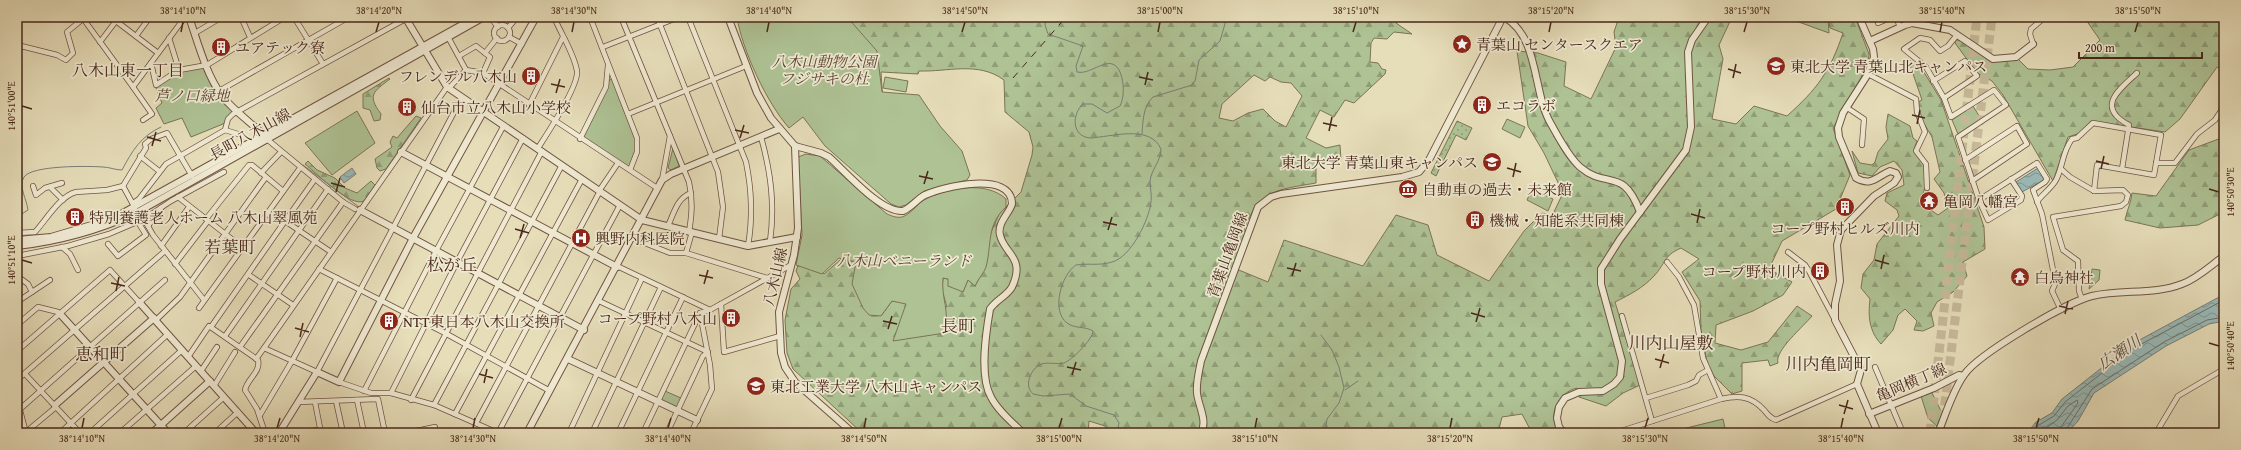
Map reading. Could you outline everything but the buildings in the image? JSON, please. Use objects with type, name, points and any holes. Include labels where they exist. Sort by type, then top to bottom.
[{"type":"street","points":[[136,36],[150,17]]},
{"type":"street","points":[[133,87],[185,17]]},
{"type":"street","points":[[189,17],[207,65],[219,91],[238,112],[300,168],[343,202],[584,330]]},
{"type":"street","points":[[195,33],[215,19],[222,17]]},
{"type":"street","points":[[241,17],[250,37]]},
{"type":"street","points":[[151,62],[156,85],[179,70],[207,65],[250,37],[285,17]]},
{"type":"street","points":[[294,17],[323,64]]},
{"type":"street","points":[[219,91],[349,17]]},
{"type":"street","points":[[466,70],[447,36],[476,17]]},
{"type":"street","name":"長町八木山線","points":[[17,246],[49,242],[107,226],[148,206],[447,36],[484,17]]},
{"type":"street","points":[[490,17],[498,27]]},
{"type":"street","points":[[508,28],[518,17]]},
{"type":"street","points":[[411,400],[444,333],[510,210],[576,79],[577,73],[554,17]]},
{"type":"street","points":[[590,17],[608,59],[638,144],[630,170]]},
{"type":"street","points":[[621,17],[684,168],[691,193],[692,216],[686,253]]},
{"type":"street","points":[[657,17],[718,172],[722,195],[722,219],[719,239]]},
{"type":"street","points":[[603,47],[679,17]]},
{"type":"street","points":[[688,17],[746,162],[752,198],[748,246]]},
{"type":"street","points":[[728,17],[746,66],[763,105],[779,129],[795,146],[822,153],[829,158],[880,203],[892,210],[903,211],[923,196],[939,189],[963,184],[986,184],[996,186],[1008,194],[1012,204],[1001,225],[1000,235],[1013,256],[1015,271],[1010,289],[990,309],[984,376],[990,395],[997,407],[1023,433]]},
{"type":"street","points":[[1504,17],[1516,26],[1530,48],[1545,113],[1574,160],[1590,173],[1616,180],[1626,186],[1631,192],[1640,212]]},
{"type":"street","name":"青葉山亀岡線","points":[[1201,433],[1204,425],[1197,393],[1198,372],[1258,207],[1271,197],[1281,194],[1406,176],[1418,172],[1429,160],[1504,17]]},
{"type":"street","points":[[1564,433],[1559,426],[1557,418],[1559,407],[1565,398],[1579,392],[1603,391],[1611,387],[1620,377],[1622,361],[1604,296],[1600,273],[1607,258],[1640,212],[1679,163],[1686,150],[1691,134],[1688,52],[1692,40],[1708,17]]},
{"type":"street","points":[[1835,320],[1835,304],[1840,281],[1836,245],[1841,230],[1874,196],[1894,183],[1898,177],[1896,173],[1890,171],[1874,182],[1860,180],[1854,175],[1838,128],[1839,120],[1868,74],[1874,57],[1870,41],[1859,17]]},
{"type":"street","points":[[1878,23],[1892,17]]},
{"type":"street","points":[[1896,17],[1900,27]]},
{"type":"street","points":[[1870,41],[1912,23],[1944,28],[1993,59],[2016,57],[2033,44],[2030,34],[2031,29],[2045,17]]},
{"type":"street","points":[[17,44],[57,55],[66,60],[73,53],[67,32],[83,18],[152,114],[143,120]]},
{"type":"street","points":[[134,206],[166,164],[225,130],[228,119],[238,112],[407,18],[424,49],[448,87],[642,220],[748,246],[798,237]]},
{"type":"street","points":[[339,382],[413,238],[537,18]]},
{"type":"street","points":[[100,42],[117,19],[158,53]]},
{"type":"street","points":[[498,27],[503,26],[508,28]]},
{"type":"street","points":[[498,27],[495,32],[497,38],[503,41],[509,37]]},
{"type":"street","points":[[508,28],[510,33],[509,37]]},
{"type":"street","points":[[1957,35],[1948,46],[1940,51],[1930,40],[1920,38],[1904,49],[1910,56],[1921,62],[1944,98],[1951,117],[1994,90],[2006,105],[1958,137],[1964,160],[1988,220],[2021,200],[2022,196],[2011,179]]},
{"type":"street","points":[[509,37],[522,44]]},
{"type":"street","points":[[529,105],[563,37]]},
{"type":"street","points":[[170,38],[179,70]]},
{"type":"street","points":[[485,53],[497,38]]},
{"type":"street","points":[[459,56],[476,46],[490,57],[483,73]]},
{"type":"street","points":[[580,139],[606,87],[609,72],[608,59]]},
{"type":"street","points":[[1933,81],[1965,61],[1977,76],[1944,98]]},
{"type":"street","points":[[628,114],[746,66]]},
{"type":"street","points":[[256,359],[331,252],[358,209],[448,87],[466,70]]},
{"type":"street","points":[[466,70],[483,73],[580,139],[657,188]]},
{"type":"street","points":[[2122,169],[2129,125],[2116,116],[2112,101],[2113,96],[2137,73]]},
{"type":"street","points":[[1868,74],[1916,99],[1917,112],[1925,132],[1916,150],[1926,164],[1927,188]]},
{"type":"street","points":[[279,433],[317,372],[392,227],[462,97]]},
{"type":"street","points":[[1846,107],[1864,118],[1862,145]]},
{"type":"street","points":[[2156,163],[2175,163],[2197,134],[2215,120],[2223,108]]},
{"type":"street","points":[[2037,202],[2054,183],[2061,169],[2066,147],[2072,140],[2077,138],[2093,123],[2161,135],[2154,175],[2097,165],[2094,191]]},
{"type":"street","points":[[364,391],[436,251],[504,125]]},
{"type":"street","points":[[1964,160],[2017,126],[2027,144],[1972,181]]},
{"type":"street","points":[[662,180],[684,168],[779,129]]},
{"type":"street","points":[[225,130],[238,134]]},
{"type":"street","points":[[17,233],[36,232],[63,200],[71,193],[107,190],[123,186],[146,148],[145,144],[151,139],[167,133],[192,176]]},
{"type":"street","points":[[528,433],[584,330],[662,180],[670,135]]},
{"type":"street","points":[[761,137],[772,183],[773,211],[770,242]]},
{"type":"street","points":[[17,240],[51,237],[82,230],[112,219],[134,206],[266,138]]},
{"type":"street","points":[[391,393],[457,262],[523,138]]},
{"type":"street","name":"八木山線","points":[[795,146],[798,237],[780,306],[780,336],[783,360],[795,382],[853,433]]},
{"type":"street","points":[[261,173],[281,152]]},
{"type":"street","points":[[401,152],[593,255],[710,310]]},
{"type":"street","points":[[140,156],[160,171]]},
{"type":"street","points":[[476,423],[600,191],[618,163]]},
{"type":"street","points":[[1979,200],[2037,163],[2047,179],[2033,190],[2042,214],[2054,275],[2055,284],[2052,291],[2061,310]]},
{"type":"street","points":[[175,264],[249,165],[283,191]]},
{"type":"street","points":[[434,406],[562,165]]},
{"type":"street","points":[[199,308],[300,168]]},
{"type":"street","points":[[2061,169],[2094,191],[2125,191],[2128,195],[2128,200],[2121,206],[2053,217],[2063,250],[2078,261],[2082,299]]},
{"type":"street","points":[[17,256],[90,241],[138,222],[162,206],[224,172]]},
{"type":"street","points":[[17,399],[20,422],[26,432],[104,362],[180,297],[266,177]]},
{"type":"street","points":[[288,217],[315,179]]},
{"type":"street","points":[[455,414],[582,180]]},
{"type":"street","points":[[33,186],[36,195],[45,188],[62,183]]},
{"type":"street","points":[[123,186],[134,206]]},
{"type":"street","points":[[50,187],[63,200]]},
{"type":"street","points":[[224,336],[328,189]]},
{"type":"street","points":[[668,226],[679,202],[684,196],[691,193]]},
{"type":"street","points":[[178,197],[242,247]]},
{"type":"street","points":[[240,347],[343,202]]},
{"type":"street","points":[[264,348],[339,382],[364,391],[391,393],[434,406],[498,433],[620,205]]},
{"type":"street","points":[[148,226],[162,206]]},
{"type":"street","points":[[161,246],[189,207]]},
{"type":"street","points":[[144,219],[161,246],[204,300]]},
{"type":"street","points":[[188,357],[209,326],[211,327],[249,275],[286,221],[331,252]]},
{"type":"street","points":[[108,244],[118,256],[146,235],[138,222]]},
{"type":"street","points":[[632,238],[670,253],[686,253],[767,278]]},
{"type":"street","points":[[62,247],[70,254],[78,270]]},
{"type":"street","points":[[17,380],[26,374],[165,251]]},
{"type":"street","points":[[1788,252],[1805,265],[1809,271],[1861,370],[1857,384],[1878,433]]},
{"type":"street","points":[[1667,262],[1679,277],[1681,284],[1694,304],[1698,338],[1708,370],[1720,399]]},
{"type":"street","points":[[1938,433],[1963,376],[1976,362],[1987,354],[2082,299],[2113,292],[2171,288],[2193,279],[2223,262]]},
{"type":"street","points":[[643,433],[700,313],[710,310],[791,265]]},
{"type":"street","points":[[319,269],[404,314],[444,333],[486,358],[550,392]]},
{"type":"street","points":[[17,351],[110,270],[238,412],[252,432]]},
{"type":"street","points":[[249,275],[293,305]]},
{"type":"street","points":[[17,276],[28,284],[32,292]]},
{"type":"street","points":[[260,415],[292,361],[337,278]]},
{"type":"street","points":[[569,433],[642,278]]},
{"type":"street","points":[[17,302],[50,280]]},
{"type":"street","points":[[18,407],[40,390],[165,280]]},
{"type":"street","points":[[592,433],[660,287]]},
{"type":"street","points":[[618,433],[683,297]]},
{"type":"street","points":[[599,301],[685,343],[708,352]]},
{"type":"street","points":[[721,304],[724,352],[780,336]]},
{"type":"street","points":[[17,325],[38,307],[61,314],[168,433]]},
{"type":"street","points":[[691,433],[712,389],[708,352],[700,313]]},
{"type":"street","points":[[1622,316],[1652,421]]},
{"type":"street","points":[[211,327],[256,359],[258,368],[246,385],[245,390],[260,415],[264,433]]},
{"type":"street","points":[[60,433],[168,334]]},
{"type":"street","points":[[201,371],[217,347]]},
{"type":"street","points":[[90,433],[182,350]]},
{"type":"street","points":[[152,433],[212,383],[235,352]]},
{"type":"street","points":[[667,433],[703,356],[708,352]]},
{"type":"street","points":[[568,360],[697,420]]},
{"type":"street","points":[[120,433],[196,366]]},
{"type":"street","points":[[1875,367],[1903,433]]},
{"type":"street","points":[[2156,433],[2178,396],[2224,369]]},
{"type":"street","points":[[1646,398],[1688,385],[1696,381],[1697,377],[1708,370]]},
{"type":"street","points":[[26,374],[80,433]]},
{"type":"street","name":"亀岡横丁線","points":[[1869,414],[1934,388],[1959,375],[1963,376]]},
{"type":"street","points":[[1615,433],[1720,399],[1738,396],[1754,400],[1771,418],[1776,420],[1857,384]]},
{"type":"street","points":[[184,433],[224,397]]},
{"type":"street","points":[[298,402],[378,399],[385,433]]},
{"type":"street","points":[[357,400],[364,433]]},
{"type":"street","points":[[336,401],[342,433]]},
{"type":"street","points":[[296,433],[321,432],[315,402]]},
{"type":"street","points":[[215,433],[238,412]]},
{"type":"street","points":[[407,433],[435,427]]},
{"type":"green space","name":"八木山動物公園 フジサキの杜","points":[[737,17],[847,17],[877,51],[882,92],[919,95],[940,126],[962,151],[970,175],[967,180],[924,191],[906,205],[899,207],[891,204],[825,146],[803,117],[789,128],[772,105],[764,91],[744,45]]},
{"type":"green space","points":[[847,17],[1398,17],[1396,23],[1412,34],[1394,32],[1387,39],[1374,38],[1371,43],[1370,62],[1378,63],[1382,69],[1386,70],[1385,74],[1354,103],[1345,100],[1334,117],[1320,110],[1306,138],[1326,148],[1340,145],[1341,160],[1316,165],[1316,183],[1280,190],[1263,199],[1256,206],[1244,230],[1245,233],[1234,268],[1268,282],[1284,240],[1363,266],[1396,215],[1428,225],[1437,255],[1489,281],[1524,231],[1542,213],[1552,216],[1563,193],[1544,153],[1528,126],[1517,51],[1538,53],[1566,62],[1564,86],[1591,99],[1616,47],[1614,32],[1619,17],[1732,17],[1719,45],[1723,59],[1712,119],[1736,124],[1754,106],[1787,116],[1807,97],[1821,79],[1833,59],[1843,33],[1830,28],[1828,17],[1855,17],[1869,54],[1868,65],[1833,128],[1850,175],[1836,209],[1782,241],[1769,269],[1792,282],[1783,295],[1753,311],[1716,325],[1715,343],[1741,350],[1768,342],[1797,306],[1812,316],[1785,345],[1780,352],[1778,363],[1770,366],[1768,360],[1742,363],[1742,391],[1732,394],[1714,376],[1707,362],[1701,330],[1700,301],[1682,272],[1699,259],[1681,248],[1668,257],[1654,276],[1641,288],[1615,302],[1640,385],[1623,393],[1606,406],[1579,397],[1577,388],[1570,391],[1559,400],[1554,412],[1554,419],[1559,433],[1532,433],[1522,414],[1502,417],[1498,433],[1109,433],[1105,426],[1089,421],[1088,433],[862,433],[793,369],[787,353],[785,320],[791,289],[800,279],[796,271],[802,254],[814,257],[824,274],[841,259],[856,262],[881,316],[892,301],[947,307],[942,290],[943,278],[948,279],[963,292],[968,280],[975,286],[985,268],[989,237],[999,214],[1021,192],[1033,147],[1029,132],[1005,112],[1004,80],[994,74],[984,71],[973,69],[952,69],[919,71],[918,74],[881,72],[883,103]],"holes":[[[1254,75],[1265,81],[1270,77],[1281,82],[1291,83],[1302,96],[1286,127],[1275,121],[1263,109],[1248,113],[1233,121],[1219,118],[1222,104]]]},
{"type":"green space","points":[[1785,17],[1828,17],[1829,33]]},
{"type":"green space","points":[[2084,17],[2224,17],[2224,71],[2217,67],[2180,119],[2165,132],[2091,121],[2080,133],[2068,137],[2053,181],[2003,95],[1992,81],[1977,73],[1955,43],[1956,40],[1960,40],[1991,62],[2018,59],[2028,69],[2050,70],[2073,67],[2100,40]]},
{"type":"green space","points":[[1908,59],[1922,69],[1941,100],[1984,227],[1985,249],[1963,262],[1967,276],[1953,292],[1937,302],[1931,313],[1934,326],[1923,331],[1914,330],[1917,321],[1905,309],[1898,315],[1893,330],[1881,344],[1874,334],[1870,323],[1870,299],[1861,288],[1863,274],[1874,260],[1877,244],[1899,216],[1897,210],[1885,201],[1887,193],[1904,185],[1902,170],[1894,161],[1880,167],[1872,176],[1858,173],[1852,151],[1860,163],[1872,165],[1875,162],[1878,152],[1888,139],[1886,127],[1888,114],[1910,126],[1913,138],[1917,141],[1914,149],[1921,160],[1926,173],[1926,182],[1923,195],[1925,206],[1938,215],[1948,208],[1944,193],[1934,179],[1940,172],[1932,137],[1919,115],[1918,102],[1922,100]]},
{"type":"green space","name":"芦ノ口緑地","points":[[206,66],[235,110],[223,124],[191,137],[182,118],[164,124],[156,108],[162,103],[156,88],[179,71]]},
{"type":"green space","points":[[885,77],[908,81],[906,92],[883,88]]},
{"type":"green space","points":[[389,78],[390,79],[379,87],[374,94],[374,102],[381,114],[380,120],[374,121],[370,110],[363,108],[363,94]]},
{"type":"green space","points":[[613,79],[635,133],[636,148],[630,166],[628,167],[583,138],[607,89],[609,80]]},
{"type":"green space","points":[[1973,106],[1981,119],[1958,134],[1952,120]]},
{"type":"green space","points":[[357,111],[375,143],[332,175],[305,143]]},
{"type":"green space","points":[[416,116],[421,118],[386,169],[380,171],[377,168],[375,159],[392,147],[390,142],[393,136],[397,138]]},
{"type":"green space","points":[[1507,119],[1525,127],[1520,138],[1502,129]]},
{"type":"green space","points":[[1457,121],[1472,128],[1466,140],[1456,135],[1436,176],[1431,173]]},
{"type":"green space","points":[[2224,137],[2224,212],[2198,225],[2160,228],[2125,220],[2132,193],[2156,196],[2189,150]]},
{"type":"green space","points":[[673,148],[679,166],[671,170],[668,168]]},
{"type":"green space","name":"八木山ベニーランド","points":[[806,154],[820,156],[887,214],[894,217],[905,216],[924,200],[954,189],[988,189],[998,193],[1006,199],[1006,207],[995,221],[992,228],[986,267],[975,286],[968,280],[963,292],[948,286],[948,279],[943,278],[943,292],[947,318],[945,333],[893,341],[906,304],[892,301],[881,316],[869,315],[863,308],[852,284],[856,262],[839,258],[822,274],[796,265],[802,235],[798,157]]},
{"type":"green space","points":[[308,161],[317,170],[335,178],[345,188],[357,193],[371,181],[375,185],[364,201],[358,202],[343,195],[325,182],[305,164]]},
{"type":"green space","points":[[1532,189],[1553,199],[1548,211],[1527,200]]},
{"type":"green space","points":[[2092,269],[2100,270],[2099,280],[2089,289]]},
{"type":"green space","points":[[665,391],[681,398],[677,408],[660,401]]},
{"type":"green space","points":[[1931,391],[1942,413],[1937,426],[1928,418],[1921,396]]},
{"type":"green space","points":[[1723,419],[1726,433],[1666,433]]},
{"type":"water","points":[[352,168],[356,174],[344,183],[340,177]]},
{"type":"water","points":[[2038,168],[2044,180],[2022,192],[2016,182]]},
{"type":"water","name":"広瀬川","points":[[2221,296],[2224,296],[2224,321],[2209,324],[2166,346],[2094,393],[2078,421],[2067,433],[2027,433],[2036,422],[2052,413],[2062,399],[2132,344]]},
{"type":"waterway","points":[[1046,17],[1045,25],[1048,34],[1083,46],[1076,66],[1077,72],[1083,72],[1108,64],[1114,65],[1118,69],[1122,78],[1123,92],[1120,106],[1107,113],[1092,104],[1083,104],[1079,108],[1075,119],[1075,124],[1079,133],[1090,138],[1119,134],[1139,134],[1156,141],[1161,149],[1161,153],[1150,181],[1150,210],[1143,228],[1132,246],[1119,259],[1112,262],[1103,264],[1076,265],[1066,277],[1062,285],[1059,302],[1062,317],[1070,325],[1087,328],[1093,331],[1090,339],[1077,354],[1068,361],[1058,364],[1045,363],[1039,365],[1033,371],[1029,379],[1030,391],[1033,394],[1043,396],[1070,394],[1086,406],[1114,415],[1119,423],[1117,433]]},
{"type":"waterway","points":[[1142,134],[1144,114],[1147,105],[1153,97],[1192,85],[1195,81],[1199,60],[1220,41],[1227,17]]},
{"type":"waterway","points":[[17,217],[28,210],[23,193],[22,181],[29,173],[49,168],[86,166],[122,170],[138,145],[148,135],[161,127]]},
{"type":"waterway","points":[[303,165],[359,207]]},
{"type":"waterway","points":[[1321,335],[1332,350],[1339,367],[1344,388],[1339,403],[1327,419],[1325,433]]},
{"type":"waterway","points":[[1345,390],[1358,381]]},
{"type":"tunnel","points":[[1930,433],[1977,17]]},
{"type":"tunnel","points":[[1943,419],[1992,17]]},
{"type":"railway","points":[[1013,78],[1066,17]]},
{"type":"place","name":"青葉山 センタースクエア","points":[[1462,44]]},
{"type":"place","name":"ユアテック寮","points":[[221,47]]},
{"type":"place","name":"東北大学 青葉山北キャンパス","points":[[1776,66]]},
{"type":"place","name":"フレンデル八木山","points":[[531,76]]},
{"type":"place","name":"エコラボ","points":[[1482,105]]},
{"type":"place","name":"仙台市立八木山小学校","points":[[407,107]]},
{"type":"place","name":"東北大学 青葉山東キャンパス","points":[[1492,162]]},
{"type":"place","name":"自動車の過去・未来館","points":[[1408,189]]},
{"type":"place","name":"亀岡八幡宮","points":[[1929,201]]},
{"type":"place","name":"コープ野村ヒルズ川内","points":[[1845,207]]},
{"type":"place","name":"特別養護老人ホーム 八木山翠風苑","points":[[75,217]]},
{"type":"place","name":"機械・知能系共同棟","points":[[1475,220]]},
{"type":"place","name":"興野内科医院","points":[[581,238]]},
{"type":"place","name":"コープ野村川内","points":[[1820,271]]},
{"type":"place","name":"白鳥神社","points":[[2020,277]]},
{"type":"place","name":"コープ野村八木山","points":[[731,318]]},
{"type":"place","name":"NTT東日本八木山交換所","points":[[389,321]]},
{"type":"place","name":"東北工業大学 八木山キャンパス","points":[[756,386]]},
{"type":"district","name":"八木山東一丁目","points":[[128,70]]},
{"type":"district","name":"若葉町","points":[[230,246]]},
{"type":"district","name":"松が丘","points":[[452,264]]},
{"type":"district","name":"長町","points":[[958,325]]},
{"type":"district","name":"川内山屋敷","points":[[1671,342]]},
{"type":"district","name":"恵和町","points":[[101,353]]},
{"type":"district","name":"川内亀岡町","points":[[1828,363]]}]
